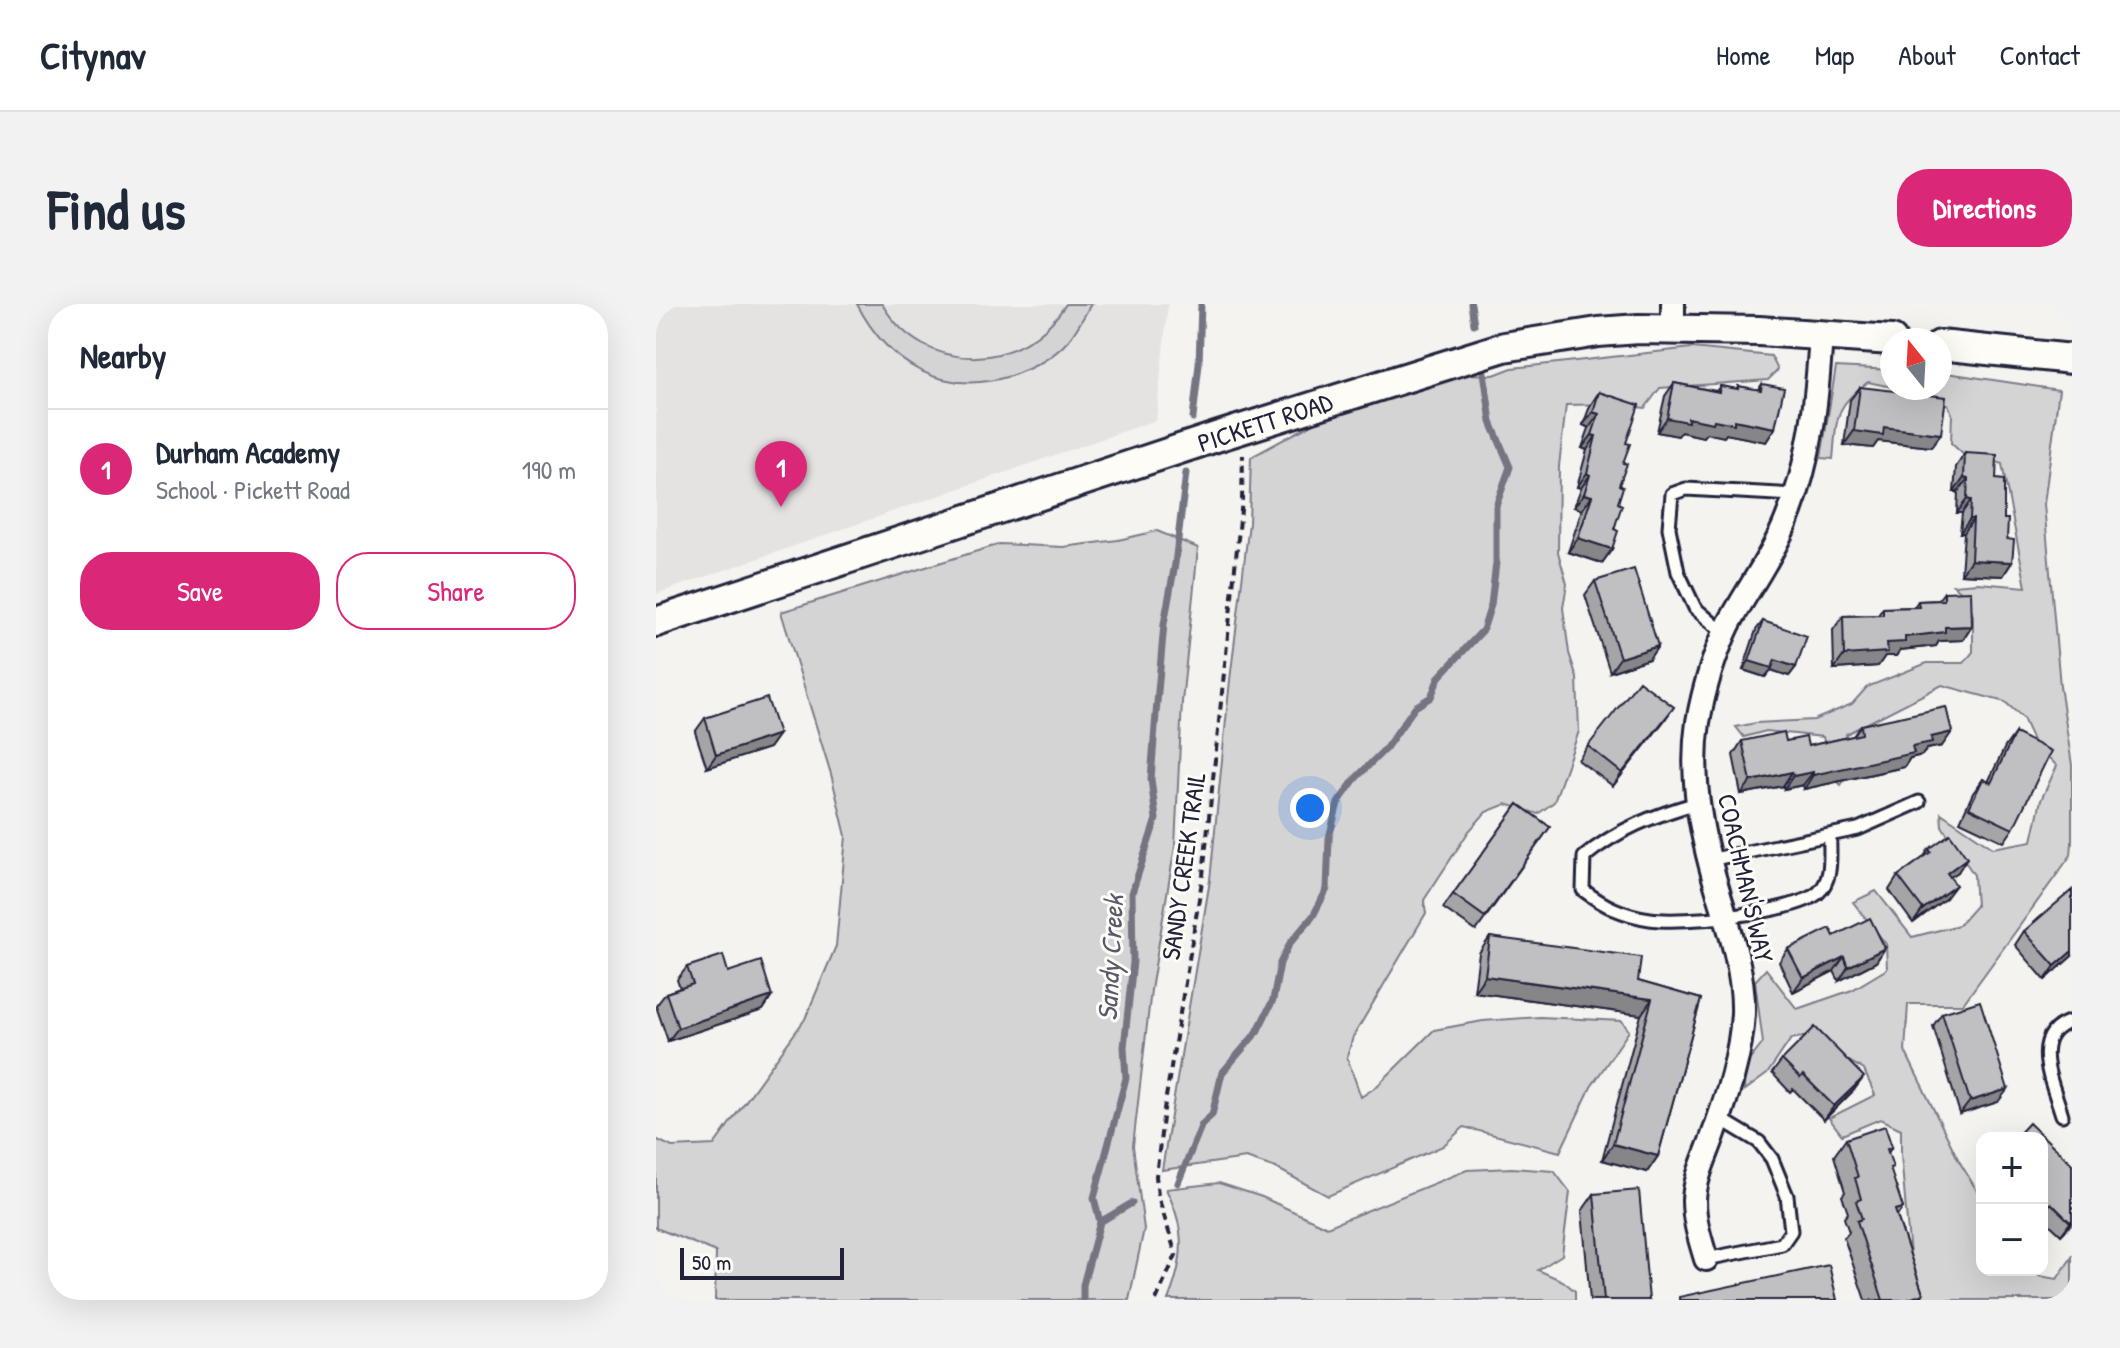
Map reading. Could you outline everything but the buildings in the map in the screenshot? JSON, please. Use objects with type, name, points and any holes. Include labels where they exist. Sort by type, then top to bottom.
[{"type":"street","name":"PICKETT ROAD","points":[[656,622],[1244,428],[1504,347],[1673,316],[1880,339]]},
{"type":"street","name":"COACHMAN'S WAY","points":[[1706,1259],[1695,1222],[1694,1197],[1730,1087],[1743,1014],[1742,984],[1728,918],[1709,860],[1697,803],[1698,724],[1705,685],[1725,634],[1767,564],[1803,479],[1811,436],[1821,334]]},
{"type":"street","points":[[1952,346],[2072,359]]},
{"type":"lane","points":[[1725,634],[1695,608],[1678,572],[1669,528],[1672,494],[1686,489],[1797,495]]},
{"type":"lane","points":[[1709,860],[1858,829],[1919,802]]},
{"type":"lane","points":[[1697,803],[1654,815],[1607,838],[1584,857],[1583,890],[1603,906],[1651,919],[1728,918],[1780,907],[1817,894],[1829,877],[1830,835]]},
{"type":"lane","points":[[2062,1115],[2044,1056],[2048,1037],[2062,1024],[2072,1021]]},
{"type":"lane","points":[[1706,1259],[1782,1244],[1791,1231],[1787,1196],[1772,1159],[1759,1142],[1719,1118]]},
{"type":"path","name":"SANDY CREEK TRAIL","points":[[1156,1300],[1176,1255],[1158,1196],[1156,1176],[1205,859],[1242,500],[1244,428]]},
{"type":"shaded area","points":[[656,304],[1168,304],[1156,420],[656,594]]},
{"type":"shaded area","points":[[857,304],[882,304],[900,328],[923,344],[948,354],[974,357],[1000,354],[1025,343],[1047,327],[1066,304],[1091,304],[1068,341],[1056,353],[1010,376],[962,382],[940,378],[901,359],[884,344]]},
{"type":"shaded area","points":[[1692,348],[1771,356],[1778,370],[1768,380],[1660,388],[1645,408],[1614,404],[1566,405],[1559,466],[1558,552],[1567,584],[1563,608],[1569,653],[1577,678],[1579,731],[1554,802],[1538,814],[1506,804],[1486,812],[1469,831],[1424,900],[1426,913],[1353,1037],[1347,1057],[1361,1097],[1376,1087],[1434,1030],[1483,1021],[1540,1017],[1622,1021],[1629,1031],[1591,1087],[1560,1152],[1464,1127],[1443,1146],[1328,1196],[1276,1168],[1246,1158],[1162,1170],[1210,880],[1249,523],[1251,457],[1316,422],[1465,374],[1494,375],[1512,368]]},
{"type":"shaded area","points":[[1836,367],[1880,369],[1880,384],[1868,382],[1843,407],[1837,424],[1833,459],[1821,458]]},
{"type":"shaded area","points":[[1952,374],[2059,390],[2044,504],[2060,686],[2072,765],[2072,843],[2071,855],[1963,1004],[1908,1004],[1905,1051],[1976,1189],[1976,1276],[2057,1279],[2072,1257],[2072,1300],[1914,1300],[1901,1129],[1880,1119],[1842,1135],[1829,1118],[1875,1095],[1864,1070],[1808,1036],[1791,1039],[1767,1074],[1744,1091],[1745,1066],[1763,1043],[1755,981],[1766,969],[1797,1009],[1852,990],[1887,969],[1886,944],[1853,902],[1876,891],[1912,937],[1959,925],[1976,906],[1974,875],[1942,826],[1941,813],[1993,848],[2032,841],[2041,800],[2057,766],[2034,743],[2023,718],[2005,702],[1942,685],[1846,734],[1855,765],[1841,785],[1833,777],[1823,737],[1766,731],[1744,737],[1736,727],[1814,720],[1852,704],[1867,687],[1927,663],[1964,663],[1973,652],[1973,616],[1967,596],[1953,585],[1978,583],[2026,587],[2002,464],[1984,457],[1966,457],[1951,443],[1952,414],[1948,404],[1930,400],[1952,400]]},
{"type":"shaded area","points":[[1157,531],[1198,548],[1182,702],[1175,846],[1151,990],[1133,1146],[1144,1229],[1129,1300],[715,1300],[716,1252],[656,1228],[656,1139],[672,1147],[714,1145],[805,1019],[836,946],[846,836],[831,774],[781,612],[1000,544],[1063,547]]},
{"type":"shaded area","points":[[1512,1168],[1554,1171],[1570,1192],[1562,1255],[1538,1270],[1563,1281],[1575,1291],[1575,1300],[1168,1300],[1178,1271],[1181,1244],[1177,1217],[1166,1189],[1219,1183],[1262,1197],[1327,1227],[1467,1170]]},
{"type":"waterway","name":"Sandy Creek","points":[[1193,418],[1201,304]]},
{"type":"waterway","points":[[1471,304],[1474,324]]},
{"type":"waterway","points":[[1178,1183],[1202,1124],[1212,1115],[1222,1073],[1257,1032],[1273,1000],[1280,963],[1290,943],[1313,916],[1327,889],[1329,838],[1338,803],[1355,779],[1386,748],[1415,707],[1431,697],[1439,677],[1483,630],[1491,605],[1496,563],[1496,506],[1510,467],[1491,422],[1484,372]]},
{"type":"waterway","name":"Sandy Creek","points":[[1083,1300],[1083,1285],[1100,1222],[1094,1198],[1126,1078],[1124,1047],[1133,962],[1132,893],[1156,819],[1151,779],[1156,714],[1164,624],[1186,473]]},
{"type":"waterway","points":[[1100,1222],[1132,1203]]},
{"type":"place","name":"Durham Academy","points":[[781,507]]}]
